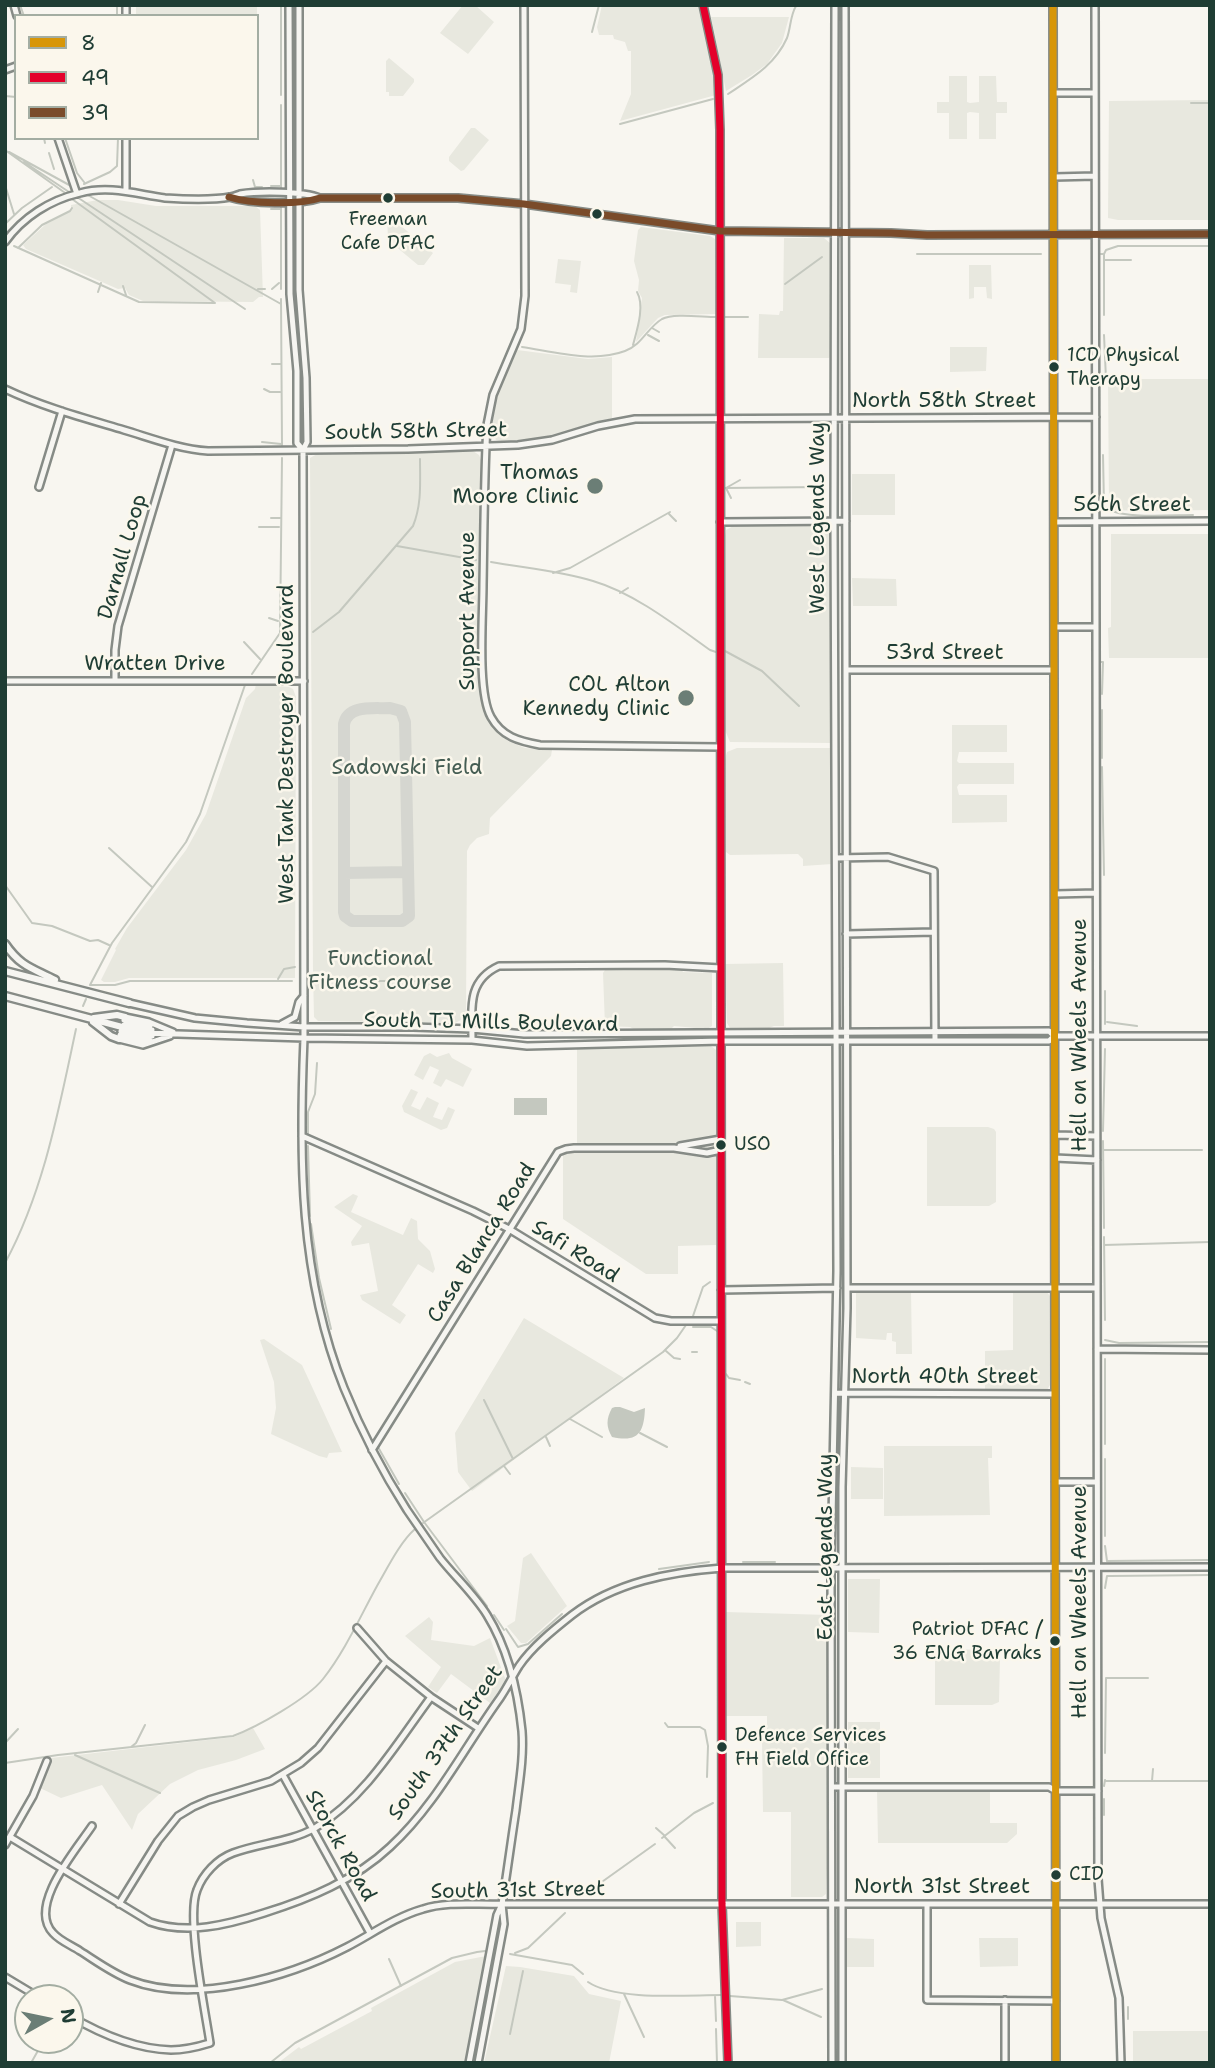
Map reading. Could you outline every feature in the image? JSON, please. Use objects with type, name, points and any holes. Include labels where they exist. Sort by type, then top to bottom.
[{"type":"main road","points":[[5,944],[25,966],[66,986]]},
{"type":"main road","name":"South TJ Mills Boulevard","points":[[5,971],[128,1003]]},
{"type":"main road","points":[[5,996],[122,1028]]},
{"type":"main road","points":[[89,1018],[117,1015],[122,1028]]},
{"type":"main road","points":[[89,1018],[111,1036],[122,1028]]},
{"type":"street","name":"West Tank Destroyer Boulevard","points":[[289,5],[290,294],[297,371],[297,443],[303,450]]},
{"type":"street","name":"West Tank Destroyer Boulevard","points":[[299,5],[299,294],[306,378],[307,442],[303,450],[304,1215],[314,1288],[324,1327],[343,1385],[372,1450],[406,1508],[441,1558],[487,1615],[502,1646],[512,1677],[522,1730],[522,1762],[502,1905]]},
{"type":"street","name":"Support Avenue","points":[[524,5],[525,296],[521,329],[493,395],[487,425],[483,688],[487,708],[508,736],[517,741],[540,745],[720,747]]},
{"type":"street","points":[[703,5],[720,94],[722,1904],[728,2063]]},
{"type":"street","name":"West Legends Way","points":[[835,5],[836,1031]]},
{"type":"street","name":"West Legends Way","points":[[845,5],[847,1031]]},
{"type":"street","points":[[1053,5],[1056,2063]]},
{"type":"street","name":"Hell on Wheels Avenue","points":[[1095,5],[1099,1904],[1119,1998],[1121,2063]]},
{"type":"street","points":[[1054,93],[1095,93]]},
{"type":"street","points":[[59,140],[76,194]]},
{"type":"street","points":[[125,140],[126,191]]},
{"type":"street","points":[[1054,177],[1095,176]]},
{"type":"street","points":[[5,242],[30,216],[51,203],[102,189],[167,198],[308,193],[320,198]]},
{"type":"street","points":[[229,197],[241,201],[289,202],[308,202],[320,198],[458,198],[524,204],[720,231],[927,235],[1210,234]]},
{"type":"street","name":"South 58th Street","points":[[5,389],[62,411],[172,445],[199,450],[486,447],[543,442],[598,426],[635,419],[835,418]]},
{"type":"street","points":[[39,487],[62,411]]},
{"type":"street","name":"North 58th Street","points":[[835,418],[1096,418]]},
{"type":"street","name":"Darnall Loop","points":[[115,680],[118,626],[172,445]]},
{"type":"street","points":[[720,522],[846,520]]},
{"type":"street","name":"56th Street","points":[[1054,522],[1210,522]]},
{"type":"street","points":[[1054,627],[1096,627]]},
{"type":"street","name":"53rd Street","points":[[836,670],[1054,670]]},
{"type":"street","name":"Wratten Drive","points":[[5,681],[304,681]]},
{"type":"street","points":[[836,858],[888,857],[933,871],[935,1041]]},
{"type":"street","points":[[1055,894],[1096,893]]},
{"type":"street","points":[[836,934],[934,932]]},
{"type":"street","points":[[472,1040],[474,992],[480,979],[499,966],[721,968]]},
{"type":"street","points":[[279,1025],[295,1017],[299,1002],[304,996]]},
{"type":"street","name":"South TJ Mills Boulevard","points":[[122,1028],[146,1033],[472,1040],[527,1045],[721,1041],[1049,1041],[1054,1037],[1049,1031],[553,1035],[413,1027],[304,1027],[195,1018],[128,1003]]},
{"type":"street","points":[[122,1028],[149,1022],[176,1034]]},
{"type":"street","points":[[122,1028],[143,1045],[176,1034]]},
{"type":"street","name":"East Legends Way","points":[[832,2063],[831,1568],[837,1288],[836,1031]]},
{"type":"street","name":"East Legends Way","points":[[842,2063],[842,1568],[847,1308],[847,1031]]},
{"type":"street","points":[[1054,1037],[1210,1035]]},
{"type":"street","points":[[1055,1135],[1096,1136]]},
{"type":"street","name":"Safi Road","points":[[302,1136],[509,1229],[655,1318],[671,1321],[721,1321]]},
{"type":"street","name":"Casa Blanca Road","points":[[674,1148],[721,1139]]},
{"type":"street","name":"Casa Blanca Road","points":[[372,1450],[552,1160],[562,1150],[674,1148],[707,1153],[721,1150]]},
{"type":"street","name":"Casa Blanca Road","points":[[707,1153],[721,1163]]},
{"type":"street","points":[[1055,1158],[1097,1160]]},
{"type":"street","points":[[837,1271],[841,1284],[847,1288],[1097,1288]]},
{"type":"street","points":[[721,1290],[837,1288],[843,1294],[847,1308]]},
{"type":"street","points":[[1097,1349],[1210,1350]]},
{"type":"street","name":"North 40th Street","points":[[835,1393],[1055,1394]]},
{"type":"street","points":[[1055,1482],[1097,1482]]},
{"type":"street","name":"South 37th Street","points":[[10,1837],[150,1922],[166,1927],[194,1928],[230,1923],[292,1904],[342,1881],[383,1853],[402,1835],[441,1785],[521,1663],[575,1613],[618,1590],[677,1572],[722,1568],[1210,1567]]},
{"type":"street","points":[[357,1628],[386,1661],[431,1697],[478,1728]]},
{"type":"street","points":[[119,1904],[158,1841],[178,1816],[193,1807],[271,1781],[301,1763],[318,1748],[386,1661]]},
{"type":"street","points":[[84,2024],[112,2036],[155,2048],[190,2049],[210,2043],[193,1909],[195,1891],[202,1878],[215,1864],[232,1853],[300,1835],[333,1816],[365,1786],[431,1697]]},
{"type":"street","points":[[5,1845],[33,1796],[47,1760]]},
{"type":"street","name":"Storck Road","points":[[283,1775],[370,1933]]},
{"type":"street","points":[[832,1787],[1049,1787],[1056,1791],[1098,1791]]},
{"type":"street","name":"South 31st Street","points":[[92,1826],[52,1888],[45,1906],[45,1916],[52,1933],[131,1980],[165,1989],[245,1983],[280,1975],[347,1947],[410,1913],[433,1906],[842,1904]]},
{"type":"street","name":"North 31st Street","points":[[842,1904],[1210,1904]]},
{"type":"street","points":[[469,2063],[496,1915],[502,1905]]},
{"type":"street","points":[[478,2063],[504,1924],[502,1905]]},
{"type":"street","points":[[927,1905],[927,2000],[1056,2001]]},
{"type":"street","points":[[1005,2000],[1005,2063]]},
{"type":"shaded area","points":[[136,5],[257,5],[257,14],[136,14]]},
{"type":"shaded area","points":[[463,5],[475,5],[494,22],[468,54],[440,33]]},
{"type":"shaded area","points":[[602,5],[699,5],[713,67],[716,95],[620,121],[631,94],[631,51],[628,51],[625,42],[614,39],[613,35],[599,35],[597,27]]},
{"type":"shaded area","points":[[711,17],[789,17],[782,43],[767,64],[726,91]]},
{"type":"shaded area","points":[[389,58],[414,79],[403,96],[389,96],[389,92],[386,92],[386,61]]},
{"type":"shaded area","points":[[949,76],[967,76],[967,102],[970,103],[979,102],[979,76],[996,76],[997,102],[1007,102],[1007,113],[996,113],[996,139],[979,139],[979,113],[970,112],[967,113],[967,139],[949,139],[949,113],[937,113],[937,102],[949,102]]},
{"type":"shaded area","points":[[1210,100],[1210,220],[1108,218],[1109,101]]},
{"type":"shaded area","points":[[471,128],[475,128],[489,140],[461,171],[449,161],[449,157]]},
{"type":"shaded area","points":[[98,200],[156,206],[255,206],[260,210],[263,297],[253,302],[143,301],[129,295],[125,288],[118,289],[26,249],[23,245],[46,224],[71,211],[71,205]]},
{"type":"shaded area","points":[[387,214],[433,253],[424,265],[418,265],[388,240]]},
{"type":"shaded area","points":[[641,227],[710,236],[715,239],[716,314],[665,315],[658,318],[636,342],[642,298],[638,291],[639,280],[634,261],[638,230]]},
{"type":"shaded area","points":[[784,238],[824,238],[830,243],[829,358],[758,358],[759,314],[779,315],[780,311],[783,311]]},
{"type":"shaded area","points":[[558,259],[581,261],[577,293],[570,292],[571,285],[555,283]]},
{"type":"shaded area","points":[[969,265],[991,265],[992,299],[987,298],[986,287],[974,287],[974,298],[969,299]]},
{"type":"shaded area","points":[[950,347],[987,347],[986,371],[950,372]]},
{"type":"shaded area","points":[[517,350],[588,359],[612,357],[612,418],[544,437],[507,442],[496,440],[491,431],[496,401]]},
{"type":"shaded area","points":[[1108,379],[1210,379],[1210,510],[1111,510]]},
{"type":"shaded area","name":"Sadowski Field","points":[[473,451],[479,455],[482,462],[479,690],[483,708],[492,726],[508,741],[525,748],[552,750],[551,756],[490,818],[489,834],[477,838],[467,851],[466,1011],[463,1019],[455,1023],[318,1021],[314,1017],[313,973],[310,458],[317,454]]},
{"type":"shaded area","points":[[852,474],[895,474],[895,515],[852,515]]},
{"type":"shaded area","points":[[827,524],[832,527],[833,740],[830,743],[730,742],[725,730],[726,530],[735,525]]},
{"type":"shaded area","points":[[1111,534],[1210,534],[1210,658],[1109,658]]},
{"type":"shaded area","points":[[852,578],[896,579],[897,606],[853,606]]},
{"type":"shaded area","points":[[256,684],[289,687],[293,689],[296,697],[295,978],[129,978],[104,982],[101,980],[127,928],[186,850],[206,814],[246,698]]},
{"type":"shaded area","points":[[952,725],[1007,725],[1007,752],[959,752],[957,761],[1014,763],[1014,784],[959,784],[957,787],[959,795],[1007,795],[1007,822],[952,823]]},
{"type":"shaded area","points":[[737,748],[831,748],[832,864],[803,866],[803,859],[798,854],[730,855],[726,852],[725,759],[727,752]]},
{"type":"shaded area","points":[[783,963],[784,1026],[730,1028],[727,1023],[725,964]]},
{"type":"shaded area","points":[[611,968],[681,969],[683,972],[712,973],[712,1026],[707,1029],[674,1026],[670,1030],[636,1030],[630,1027],[605,1026],[603,973]]},
{"type":"shaded area","points":[[711,1046],[716,1050],[716,1245],[678,1246],[678,1274],[646,1274],[563,1219],[563,1152],[577,1150],[577,1049]]},
{"type":"shaded area","points":[[430,1053],[437,1057],[449,1053],[452,1058],[472,1069],[463,1087],[446,1079],[441,1087],[433,1083],[439,1070],[430,1066],[423,1080],[414,1075],[424,1056]]},
{"type":"shaded area","points":[[411,1089],[418,1092],[411,1106],[420,1110],[427,1097],[439,1103],[433,1117],[442,1120],[448,1107],[455,1110],[447,1128],[441,1130],[404,1112],[402,1106]]},
{"type":"shaded area","points":[[514,1098],[547,1098],[547,1115],[514,1115]]},
{"type":"shaded area","points":[[927,1127],[994,1129],[996,1202],[989,1206],[927,1206]]},
{"type":"shaded area","points":[[353,1194],[358,1196],[351,1212],[403,1235],[411,1218],[417,1221],[418,1239],[430,1251],[435,1269],[433,1273],[418,1264],[392,1305],[406,1315],[400,1324],[362,1300],[360,1295],[378,1291],[369,1243],[352,1246],[351,1242],[362,1226],[334,1207]]},
{"type":"shaded area","points":[[911,1291],[912,1354],[896,1354],[896,1342],[892,1341],[892,1333],[887,1333],[886,1340],[856,1338],[856,1292]]},
{"type":"shaded area","points":[[1013,1291],[1046,1291],[1050,1296],[1050,1385],[1047,1390],[985,1391],[985,1351],[1013,1350]]},
{"type":"shaded area","points":[[524,1318],[624,1378],[472,1491],[458,1472],[455,1433]]},
{"type":"shaded area","points":[[264,1339],[302,1365],[342,1452],[329,1453],[327,1458],[319,1456],[271,1434],[276,1408],[274,1382],[260,1340]]},
{"type":"shaded area","points":[[615,1407],[634,1412],[645,1408],[641,1429],[634,1437],[612,1437],[608,1419]]},
{"type":"shaded area","points":[[884,1446],[992,1446],[992,1458],[988,1458],[990,1515],[884,1516]]},
{"type":"shaded area","points":[[851,1467],[883,1468],[883,1499],[851,1499]]},
{"type":"shaded area","points":[[531,1553],[567,1606],[526,1643],[521,1643],[507,1626],[515,1621],[523,1558]]},
{"type":"shaded area","points":[[848,1579],[880,1579],[879,1633],[848,1632]]},
{"type":"shaded area","points":[[726,1612],[828,1615],[829,1817],[826,1894],[822,1897],[791,1897],[791,1812],[763,1812],[762,1741],[767,1741],[767,1716],[725,1716]]},
{"type":"shaded area","points":[[429,1617],[433,1622],[431,1640],[474,1646],[490,1638],[506,1681],[490,1703],[451,1674],[437,1693],[428,1687],[441,1667],[405,1636]]},
{"type":"shaded area","points":[[935,1649],[996,1650],[1000,1658],[999,1702],[992,1705],[935,1705]]},
{"type":"shaded area","points":[[848,1722],[880,1722],[880,1778],[848,1778]]},
{"type":"shaded area","points":[[253,1728],[265,1749],[198,1770],[170,1784],[138,1814],[132,1830],[102,1785],[61,1798],[40,1788],[51,1758],[234,1737]]},
{"type":"shaded area","points":[[877,1790],[990,1790],[990,1823],[1017,1823],[1017,1834],[1007,1843],[878,1843]]},
{"type":"shaded area","points":[[736,1922],[761,1922],[761,1946],[736,1947]]},
{"type":"shaded area","points":[[847,1938],[874,1939],[874,1967],[847,1967]]},
{"type":"shaded area","points":[[979,1938],[1018,1938],[1018,1966],[980,1967]]},
{"type":"shaded area","points":[[486,1956],[466,2063],[278,2063],[299,2047],[301,2049],[372,2011],[371,2008],[455,1962]]},
{"type":"shaded area","points":[[506,1966],[574,1976],[589,1994],[621,2001],[609,2063],[484,2063]]},
{"type":"shaded area","points":[[1133,2031],[1210,2031],[1210,2063],[1133,2063]]},
{"type":"waterway","points":[[20,5],[23,14]]},
{"type":"waterway","points":[[117,5],[117,14]]},
{"type":"waterway","points":[[281,5],[281,95]]},
{"type":"waterway","points":[[592,32],[599,5]]},
{"type":"waterway","points":[[728,94],[762,70],[776,56],[787,38],[796,6]]},
{"type":"waterway","points":[[5,96],[14,97]]},
{"type":"waterway","points":[[620,124],[713,99]]},
{"type":"waterway","points":[[1191,103],[1210,103]]},
{"type":"waterway","points":[[281,105],[281,188]]},
{"type":"waterway","points":[[66,140],[77,173],[84,182]]},
{"type":"waterway","points":[[84,184],[117,166],[118,140]]},
{"type":"waterway","points":[[5,150],[68,195]]},
{"type":"waterway","points":[[9,152],[71,186]]},
{"type":"waterway","points":[[49,153],[54,169]]},
{"type":"waterway","points":[[24,162],[72,194]]},
{"type":"waterway","points":[[253,180],[255,187],[262,187]]},
{"type":"waterway","points":[[5,185],[14,214]]},
{"type":"waterway","points":[[271,186],[280,186]]},
{"type":"waterway","points":[[5,224],[52,187]]},
{"type":"waterway","points":[[86,194],[281,304]]},
{"type":"waterway","points":[[77,197],[245,309]]},
{"type":"waterway","points":[[14,246],[139,302],[215,303],[72,199]]},
{"type":"waterway","points":[[281,207],[281,289]]},
{"type":"waterway","points":[[18,248],[42,225],[72,208]]},
{"type":"waterway","points":[[271,209],[280,209]]},
{"type":"waterway","points":[[1104,254],[1106,250],[1118,246],[1210,246]]},
{"type":"waterway","points":[[917,254],[1041,254]]},
{"type":"waterway","points":[[1101,254],[1104,254],[1104,315]]},
{"type":"waterway","points":[[785,284],[822,257]]},
{"type":"waterway","points":[[1104,260],[1131,260]]},
{"type":"waterway","points":[[98,292],[101,283]]},
{"type":"waterway","points":[[272,289],[279,283]]},
{"type":"waterway","points":[[123,286],[126,295]]},
{"type":"waterway","points":[[258,289],[265,289]]},
{"type":"waterway","points":[[633,345],[640,311],[637,292]]},
{"type":"waterway","points":[[281,299],[282,445]]},
{"type":"waterway","points":[[522,347],[574,355],[613,354],[631,348],[667,317],[716,317]]},
{"type":"waterway","points":[[725,317],[748,317]]},
{"type":"waterway","points":[[652,328],[659,332]]},
{"type":"waterway","points":[[648,335],[659,341]]},
{"type":"waterway","points":[[1104,335],[1108,380]]},
{"type":"waterway","points":[[272,364],[281,364]]},
{"type":"waterway","points":[[264,389],[280,392]]},
{"type":"waterway","points":[[262,442],[281,444]]},
{"type":"waterway","points":[[1102,506],[1103,455]]},
{"type":"waterway","points":[[252,674],[280,633],[282,458]]},
{"type":"waterway","points":[[313,632],[339,612],[413,526],[419,501],[420,459]]},
{"type":"waterway","points":[[731,498],[726,488],[740,480]]},
{"type":"waterway","points":[[724,488],[822,487]]},
{"type":"waterway","points":[[1104,506],[1132,515],[1193,515]]},
{"type":"waterway","points":[[553,573],[570,568],[670,512]]},
{"type":"waterway","points":[[669,514],[676,521]]},
{"type":"waterway","points":[[271,518],[281,518]]},
{"type":"waterway","points":[[259,527],[279,527]]},
{"type":"waterway","points":[[397,546],[476,560]]},
{"type":"waterway","points":[[491,562],[568,575],[608,586],[639,602],[716,652]]},
{"type":"waterway","points":[[620,593],[628,588]]},
{"type":"waterway","points":[[269,618],[278,621]]},
{"type":"waterway","points":[[281,633],[293,633]]},
{"type":"waterway","points":[[244,642],[260,659]]},
{"type":"waterway","points":[[725,651],[762,671],[799,706]]},
{"type":"waterway","points":[[1101,662],[1102,694]]},
{"type":"waterway","points":[[245,685],[200,814],[186,842],[112,943],[90,985],[115,985],[130,981],[292,981]]},
{"type":"waterway","points":[[1102,710],[1102,758]]},
{"type":"waterway","points":[[1102,767],[1104,875]]},
{"type":"waterway","points":[[109,848],[152,887]]},
{"type":"waterway","points":[[5,885],[32,923],[52,926],[90,941],[98,940],[109,945]]},
{"type":"waterway","points":[[278,979],[284,969],[295,967]]},
{"type":"waterway","points":[[316,981],[436,981]]},
{"type":"waterway","points":[[1105,991],[1105,1024]]},
{"type":"waterway","points":[[83,1006],[86,999]]},
{"type":"waterway","points":[[1107,1022],[1137,1026]]},
{"type":"waterway","points":[[5,1263],[19,1236],[49,1149],[76,1029]]},
{"type":"waterway","points":[[1103,1131],[1105,1049]]},
{"type":"waterway","points":[[308,1134],[308,1112],[315,1094],[317,1063]]},
{"type":"waterway","points":[[1103,1141],[1104,1228]]},
{"type":"waterway","points":[[308,1146],[310,1216]]},
{"type":"waterway","points":[[1104,1150],[1202,1150]]},
{"type":"waterway","points":[[311,1224],[319,1278],[331,1329]]},
{"type":"waterway","points":[[1104,1237],[1105,1320]]},
{"type":"waterway","points":[[1104,1245],[1210,1242]]},
{"type":"waterway","points":[[693,1316],[703,1287],[710,1282]]},
{"type":"waterway","points":[[423,1523],[663,1352],[686,1325]]},
{"type":"waterway","points":[[693,1327],[711,1327],[717,1331]]},
{"type":"waterway","points":[[1105,1340],[1119,1343],[1210,1342]]},
{"type":"waterway","points":[[666,1351],[674,1358],[680,1359]]},
{"type":"waterway","points":[[692,1352],[697,1352]]},
{"type":"waterway","points":[[1105,1359],[1105,1444]]},
{"type":"waterway","points":[[726,1374],[729,1378],[740,1380]]},
{"type":"waterway","points":[[745,1382],[750,1384]]},
{"type":"waterway","points":[[484,1400],[513,1459]]},
{"type":"waterway","points":[[570,1419],[602,1437]]},
{"type":"waterway","points":[[640,1433],[667,1447]]},
{"type":"waterway","points":[[546,1437],[550,1446]]},
{"type":"waterway","points":[[378,1447],[399,1484]]},
{"type":"waterway","points":[[1105,1459],[1105,1536]]},
{"type":"waterway","points":[[504,1466],[510,1474]]},
{"type":"waterway","points":[[405,1493],[487,1606]]},
{"type":"waterway","points":[[5,1763],[233,1736],[268,1719],[306,1695],[323,1679],[394,1556],[415,1529]]},
{"type":"waterway","points":[[1105,1546],[1107,1561],[1210,1560]]},
{"type":"waterway","points":[[659,1569],[709,1562]]},
{"type":"waterway","points":[[743,1562],[775,1562]]},
{"type":"waterway","points":[[1105,1588],[1107,1576],[1210,1575]]},
{"type":"waterway","points":[[506,1629],[518,1647],[528,1644],[562,1614]]},
{"type":"waterway","points":[[494,1615],[504,1630]]},
{"type":"waterway","points":[[1105,1753],[1106,1678],[1148,1678]]},
{"type":"waterway","points":[[665,1723],[668,1727],[700,1727],[705,1730],[708,1746],[707,1777]]},
{"type":"waterway","points":[[131,1747],[145,1725]]},
{"type":"waterway","points":[[5,1743],[18,1729]]},
{"type":"waterway","points":[[75,1755],[160,1793]]},
{"type":"waterway","points":[[1152,1781],[1153,1769]]},
{"type":"waterway","points":[[1104,1786],[1105,1780]]},
{"type":"waterway","points":[[1105,1781],[1210,1781]]},
{"type":"waterway","points":[[1104,1799],[1104,1815]]},
{"type":"waterway","points":[[662,1838],[694,1813],[713,1803]]},
{"type":"waterway","points":[[656,1828],[665,1836]]},
{"type":"waterway","points":[[664,1836],[675,1848]]},
{"type":"waterway","points":[[585,1894],[655,1844]]},
{"type":"waterway","points":[[515,1953],[528,1948],[565,1913]]},
{"type":"waterway","points":[[270,2063],[295,2043],[452,1958],[485,1951]]},
{"type":"waterway","points":[[510,1954],[572,1965],[583,1974]]},
{"type":"waterway","points":[[389,1959],[401,1986]]},
{"type":"waterway","points":[[510,2034],[523,1971]]},
{"type":"waterway","points":[[588,1982],[600,1988],[633,1994],[721,1995]]},
{"type":"waterway","points":[[730,1996],[782,2000],[822,1989]]},
{"type":"waterway","points":[[624,1994],[644,2037]]},
{"type":"waterway","points":[[715,1996],[716,2021]]},
{"type":"waterway","points":[[783,2000],[821,2017]]},
{"type":"waterway","points":[[1128,2007],[1128,2019]]},
{"type":"waterway","points":[[716,2029],[717,2063]]},
{"type":"waterway","points":[[31,2063],[36,2054]]},
{"type":"taxiway","points":[[390,708],[401,711],[405,722],[409,916],[402,921],[352,921],[344,912],[344,724],[346,718],[356,710],[390,708]]},
{"type":"taxiway","points":[[344,873],[408,872]]},
{"type":"transit line","name":"49","points":[[703,5],[718,75],[720,130],[722,1904],[728,2063]]},
{"type":"transit line","name":"8","points":[[1053,5],[1056,2063]]},
{"type":"transit line","name":"39","points":[[229,197],[275,203],[320,198],[458,198],[524,204],[720,231],[927,235],[1210,234]]},
{"type":"place","name":"Freeman Cafe DFAC","points":[[388,198]]},
{"type":"place","name":"1CD Physical Therapy","points":[[1054,367]]},
{"type":"place","name":"Thomas Moore Clinic","points":[[595,486]]},
{"type":"place","name":"COL Alton Kennedy Clinic","points":[[686,698]]},
{"type":"place","name":"USO","points":[[721,1145]]},
{"type":"place","name":"Patriot DFAC / 36 ENG Barraks","points":[[1055,1641]]},
{"type":"place","name":"Defence Services FH Field Office","points":[[722,1747]]},
{"type":"place","name":"CID","points":[[1056,1875]]},
{"type":"park label","name":"Functional Fitness course","points":[[380,972]]}]
